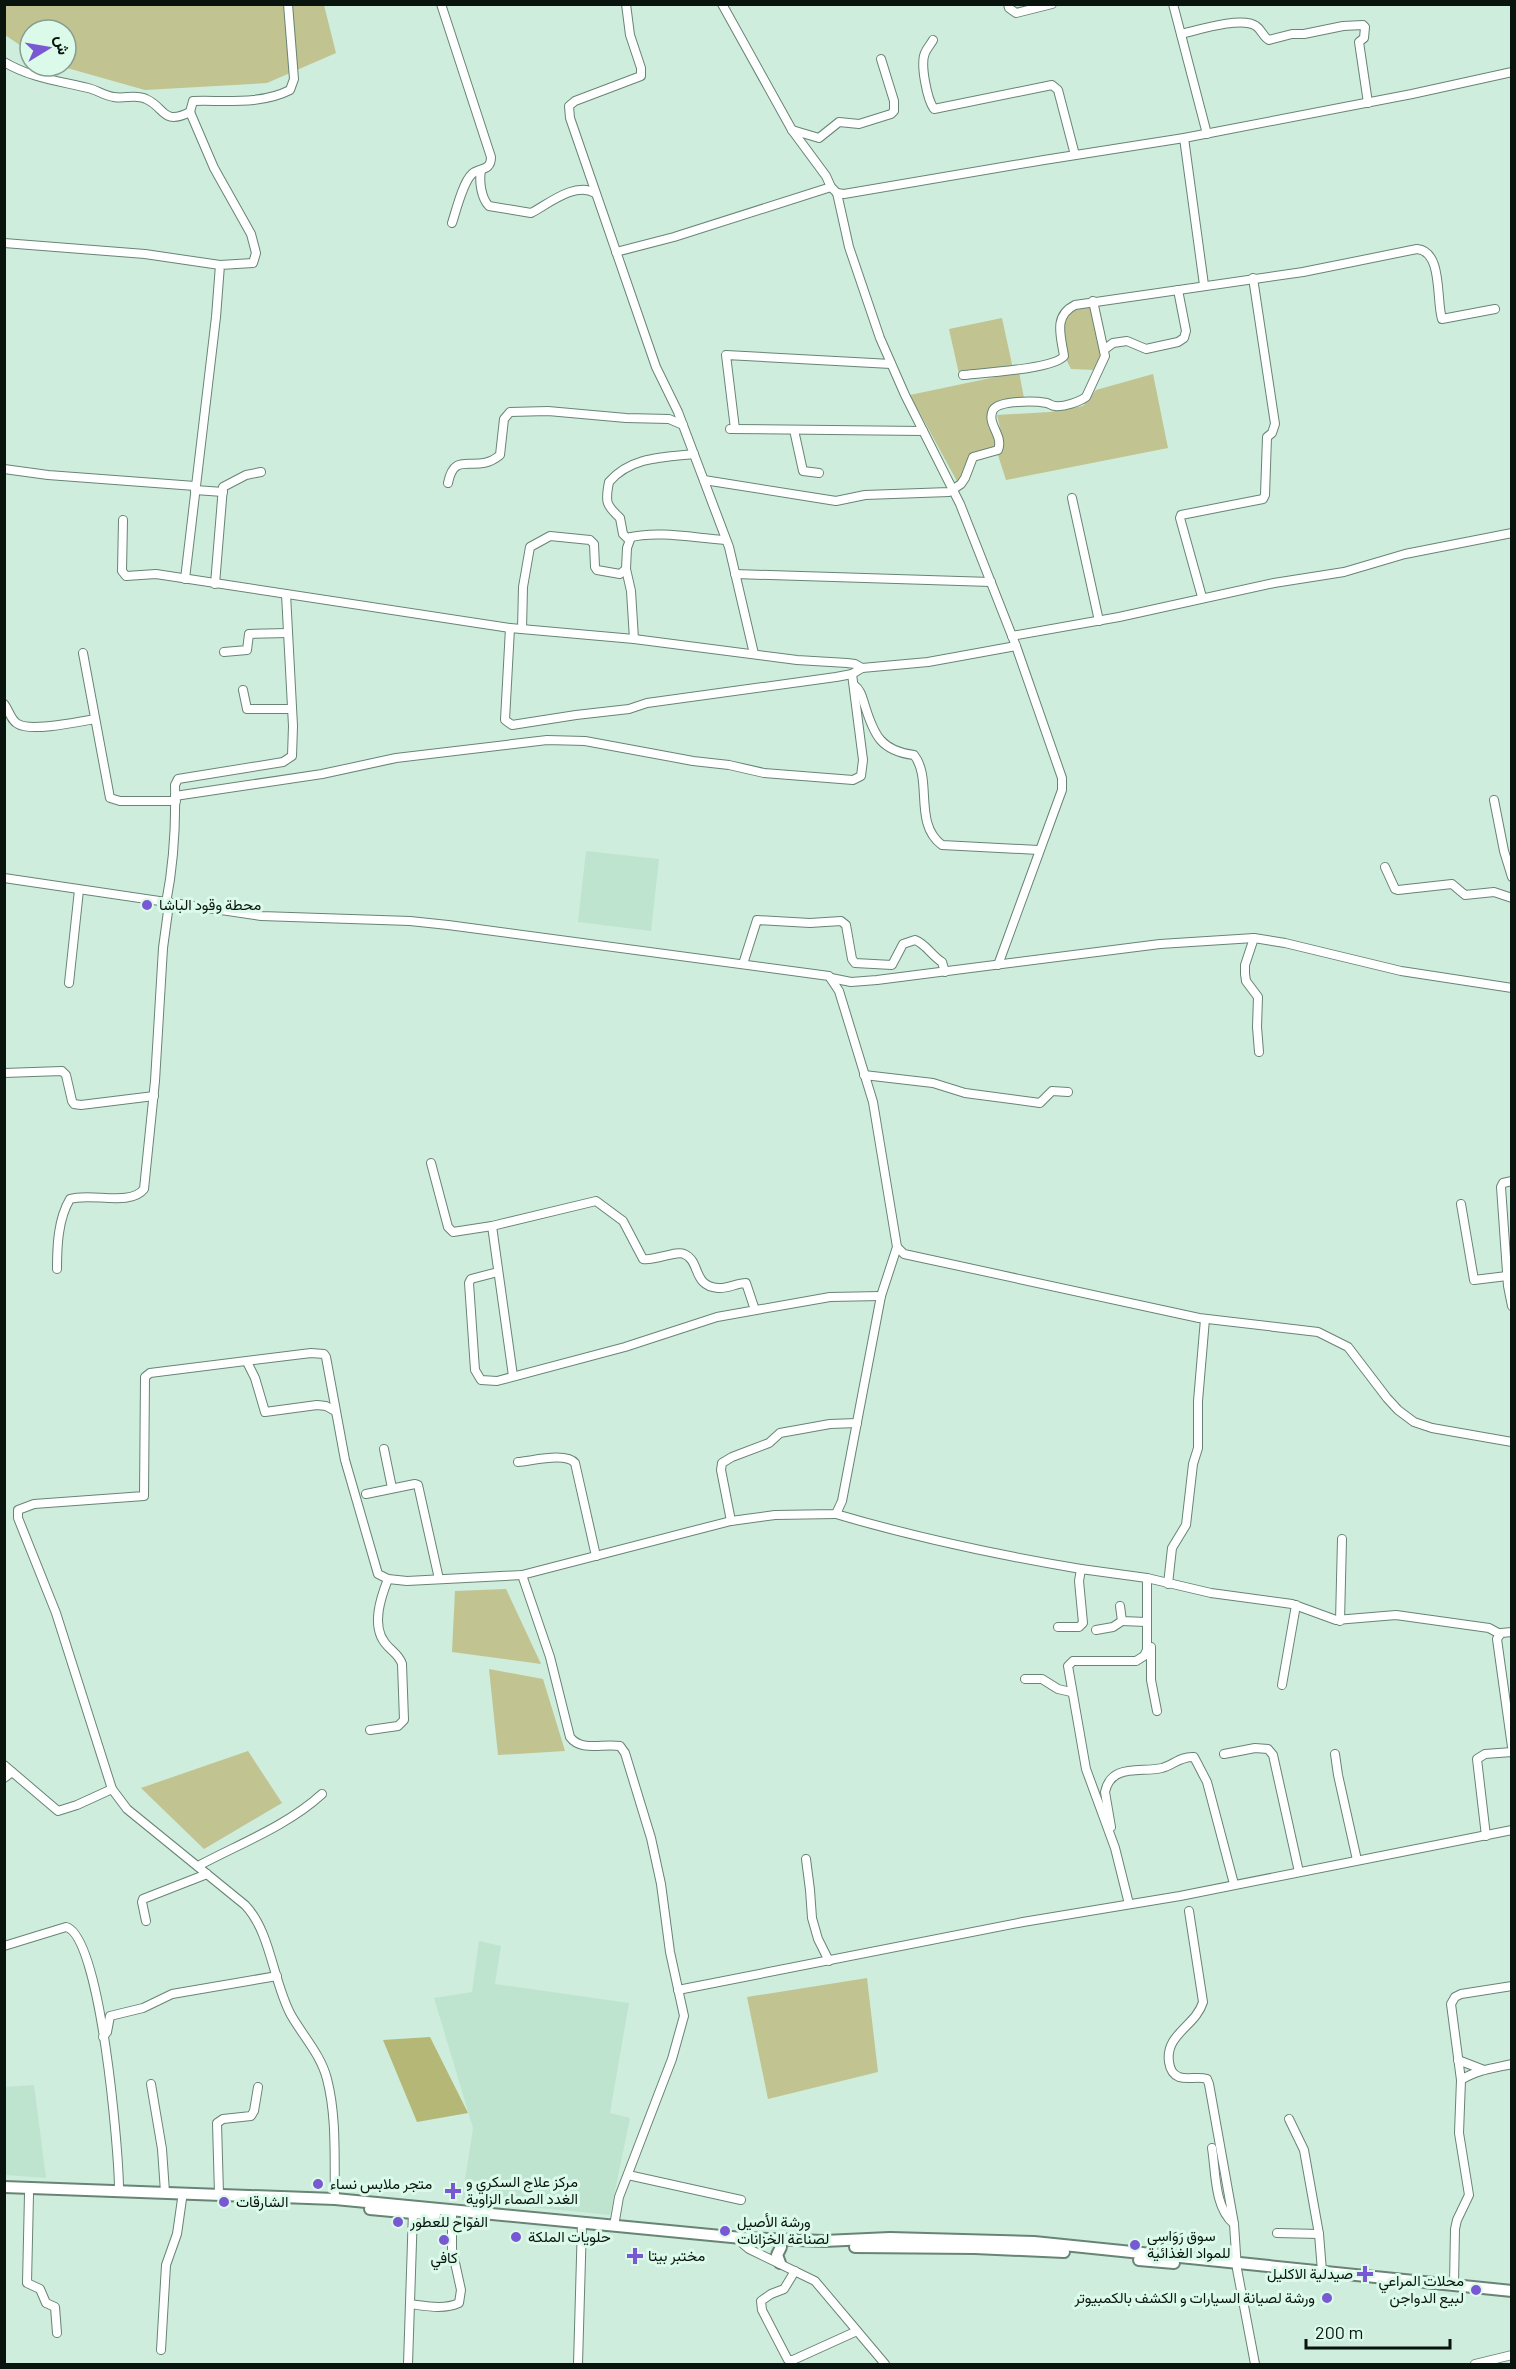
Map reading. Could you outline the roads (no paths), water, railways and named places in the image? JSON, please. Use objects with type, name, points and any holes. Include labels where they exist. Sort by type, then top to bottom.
[{"type":"highway","points":[[4,2187],[335,2199],[452,2216],[582,2226],[614,2226],[781,2247],[888,2246],[1059,2252],[1322,2271],[1512,2291]]},
{"type":"highway","points":[[4,2193],[413,2210],[742,2241],[890,2238],[1034,2242],[1512,2298]]},
{"type":"highway","points":[[780,2264],[777,2255],[781,2247]]},
{"type":"street","points":[[4,62],[31,75],[95,90],[112,97],[142,97],[148,99],[167,116],[181,116],[189,112],[193,101],[242,101],[290,90],[294,79],[288,4]]},
{"type":"street","points":[[441,4],[491,158],[491,163],[469,178],[452,223]]},
{"type":"street","points":[[626,4],[630,35],[641,68],[641,76],[575,101],[568,111],[656,367],[683,425],[725,540],[754,654]]},
{"type":"street","points":[[722,4],[792,130],[834,190],[849,247],[891,364],[954,489],[1016,646],[1063,783],[998,964]]},
{"type":"street","points":[[1008,4],[1009,8],[1016,13],[1052,4]]},
{"type":"street","points":[[1173,4],[1207,134]]},
{"type":"street","points":[[1181,34],[1245,22],[1257,26],[1269,40],[1292,34],[1364,25],[1364,38],[1359,42],[1368,103]]},
{"type":"street","points":[[933,40],[924,54],[924,64],[926,82],[934,109],[1052,85],[1058,90],[1075,155]]},
{"type":"street","points":[[792,130],[819,138],[839,122],[859,124],[891,114],[895,107],[882,59]]},
{"type":"street","points":[[616,252],[834,190],[844,194],[1207,134],[1512,72]]},
{"type":"street","points":[[4,243],[145,254],[220,265],[250,265],[256,259],[251,234],[214,168],[189,112]]},
{"type":"street","points":[[1184,138],[1204,285]]},
{"type":"street","points":[[481,170],[480,179],[486,203],[489,206],[531,213],[545,203],[569,193],[586,189],[595,193]]},
{"type":"street","points":[[963,375],[1041,367],[1059,362],[1064,356],[1060,323],[1062,314],[1075,305],[1303,272],[1417,249],[1424,249],[1432,258],[1435,266],[1442,319],[1495,309]]},
{"type":"street","points":[[185,579],[220,265]]},
{"type":"street","points":[[1202,597],[1180,519],[1181,515],[1263,499],[1265,495],[1267,437],[1272,433],[1275,424],[1253,278]]},
{"type":"street","points":[[1105,349],[1113,343],[1123,341],[1130,341],[1146,349],[1181,340],[1186,331],[1178,290]]},
{"type":"street","points":[[704,480],[836,501],[865,495],[943,493],[954,489],[965,478],[973,457],[998,450],[1000,437],[992,417],[997,406],[1005,402],[1056,406],[1081,400],[1090,393],[1104,360],[1105,349],[1093,302]]},
{"type":"street","points":[[891,364],[726,355],[733,429],[923,431]]},
{"type":"street","points":[[448,483],[453,468],[460,464],[484,465],[500,454],[504,419],[510,411],[548,411],[626,418],[669,419],[683,425]]},
{"type":"street","points":[[794,430],[803,471],[819,473]]},
{"type":"street","points":[[694,454],[640,461],[628,466],[609,482],[607,503],[610,510],[620,518],[624,537],[654,535],[725,540]]},
{"type":"street","points":[[4,469],[223,492]]},
{"type":"street","points":[[215,584],[223,492],[226,483],[261,472]]},
{"type":"street","points":[[1072,498],[1099,621]]},
{"type":"street","points":[[123,520],[123,574],[130,576],[156,574],[510,628],[634,639],[798,660],[847,663],[862,668]]},
{"type":"street","points":[[1012,636],[1099,621],[1202,597],[1309,576],[1344,572],[1405,554],[1512,533]]},
{"type":"street","points":[[522,629],[523,587],[528,551],[530,547],[546,537],[590,540],[594,544],[597,570],[620,574],[626,569]]},
{"type":"street","points":[[632,537],[627,548],[626,569],[631,591],[634,639]]},
{"type":"street","points":[[735,574],[991,582]]},
{"type":"street","points":[[57,1269],[57,1244],[63,1215],[70,1199],[134,1197],[144,1189],[154,1096],[167,903],[176,833],[175,785],[178,779],[283,762],[288,759],[293,750],[286,594]]},
{"type":"street","points":[[510,628],[505,720],[512,726],[852,674],[862,668],[928,662],[1016,646]]},
{"type":"street","points":[[224,652],[247,650],[249,634],[288,633]]},
{"type":"street","points":[[83,653],[110,798],[120,801],[175,798],[322,774],[396,758],[547,740],[585,741],[764,773],[853,780],[861,776],[863,760],[852,674]]},
{"type":"street","points":[[854,685],[860,690],[873,731],[893,751],[914,755],[918,760],[929,829],[934,840],[942,845],[1038,850]]},
{"type":"street","points":[[243,690],[247,709],[292,708]]},
{"type":"street","points":[[4,704],[14,722],[20,726],[95,719]]},
{"type":"street","points":[[1494,800],[1504,851],[1512,877]]},
{"type":"street","points":[[1385,867],[1395,889],[1398,890],[1452,884],[1466,895],[1494,892],[1512,898]]},
{"type":"street","points":[[4,878],[261,916],[439,924],[816,973],[851,982],[1160,944],[1254,938],[1306,947],[1401,971],[1512,988]]},
{"type":"street","points":[[69,983],[79,890]]},
{"type":"street","points":[[743,964],[757,920],[841,921],[846,925],[852,959],[855,963],[892,965],[903,944],[915,940],[942,962],[945,972]]},
{"type":"street","points":[[1254,938],[1245,965],[1245,974],[1258,997],[1259,1052]]},
{"type":"street","points":[[831,978],[841,998],[873,1102],[897,1247],[881,1296],[842,1501],[836,1514]]},
{"type":"street","points":[[841,998],[851,982]]},
{"type":"street","points":[[4,1073],[62,1071],[66,1075],[72,1101],[76,1105],[154,1096]]},
{"type":"street","points":[[864,1075],[933,1083],[965,1093],[1040,1103],[1052,1091],[1068,1092]]},
{"type":"street","points":[[431,1163],[450,1230],[456,1232],[492,1226],[596,1201],[623,1221],[643,1259],[654,1260],[678,1252],[683,1253],[691,1260],[699,1280],[711,1287],[719,1288],[746,1283],[755,1310]]},
{"type":"street","points":[[1512,1181],[1503,1183],[1501,1187],[1507,1276],[1512,1306]]},
{"type":"street","points":[[1461,1204],[1474,1280],[1507,1276]]},
{"type":"street","points":[[492,1226],[513,1376]]},
{"type":"street","points":[[897,1247],[908,1256],[1205,1319],[1309,1330],[1329,1336],[1348,1347],[1368,1370],[1387,1398],[1414,1422],[1432,1428],[1512,1442]]},
{"type":"street","points":[[498,1272],[469,1281],[475,1371],[477,1376],[486,1382],[625,1347],[699,1322],[830,1297],[881,1296]]},
{"type":"street","points":[[1168,1584],[1172,1548],[1186,1525],[1193,1464],[1198,1448],[1198,1390],[1205,1319]]},
{"type":"street","points":[[335,2199],[331,2100],[326,2077],[319,2059],[290,2013],[252,1912],[127,1809],[112,1789],[56,1613],[17,1513],[22,1508],[34,1504],[144,1496],[146,1375],[295,1354],[324,1354],[355,1498],[378,1574],[388,1579],[522,1575],[731,1521],[775,1515],[836,1514],[945,1543],[1081,1569],[1149,1578],[1211,1593],[1296,1605],[1340,1621],[1402,1616],[1489,1628],[1500,1634],[1512,1632]]},
{"type":"street","points":[[247,1362],[255,1378],[265,1412],[317,1405],[326,1406],[335,1411]]},
{"type":"street","points":[[731,1521],[722,1463],[769,1443],[780,1432],[857,1423]]},
{"type":"street","points":[[384,1449],[392,1488]]},
{"type":"street","points":[[518,1462],[561,1457],[572,1459],[575,1463],[596,1556]]},
{"type":"street","points":[[366,1494],[418,1485],[439,1579]]},
{"type":"street","points":[[1340,1621],[1342,1539]]},
{"type":"street","points":[[1058,1627],[1079,1627],[1083,1623],[1079,1581],[1081,1569]]},
{"type":"street","points":[[522,1575],[550,1657],[570,1737],[582,1746],[620,1746],[625,1753],[651,1838],[661,1884],[670,1952],[684,2011],[672,2059],[616,2208],[614,2226]]},
{"type":"street","points":[[1129,1904],[1112,1838],[1086,1769],[1068,1668],[1070,1662],[1136,1661],[1142,1658],[1147,1650],[1149,1578]]},
{"type":"street","points":[[1149,1578],[1151,1668],[1157,1711]]},
{"type":"street","points":[[370,1730],[398,1726],[404,1720],[402,1664],[400,1658],[386,1644],[379,1628],[379,1608],[388,1579]]},
{"type":"street","points":[[1282,1685],[1296,1605]]},
{"type":"street","points":[[1120,1606],[1122,1621]]},
{"type":"street","points":[[1096,1630],[1113,1627],[1122,1621],[1146,1622]]},
{"type":"street","points":[[1486,1836],[1477,1759],[1485,1754],[1512,1749],[1498,1656],[1497,1639],[1500,1634]]},
{"type":"street","points":[[1025,1679],[1042,1679],[1058,1689],[1071,1692]]},
{"type":"street","points":[[1224,1754],[1255,1748],[1268,1749],[1273,1755],[1299,1872]]},
{"type":"street","points":[[1335,1754],[1357,1860]]},
{"type":"street","points":[[1112,1838],[1105,1792],[1106,1787],[1117,1774],[1125,1771],[1162,1768],[1179,1759],[1194,1757],[1207,1782],[1234,1884]]},
{"type":"street","points":[[4,1765],[58,1811],[112,1789]]},
{"type":"street","points":[[4,1778],[12,1772]]},
{"type":"street","points":[[198,1866],[290,1818],[322,1794]]},
{"type":"street","points":[[678,1990],[1512,1830]]},
{"type":"street","points":[[806,1859],[812,1918],[829,1961]]},
{"type":"street","points":[[146,1921],[143,1899],[207,1874]]},
{"type":"street","points":[[1189,1911],[1203,2002],[1197,2016],[1172,2041],[1168,2055],[1170,2069],[1174,2074],[1184,2078],[1207,2079],[1209,2084],[1234,2224],[1237,2266],[1255,2364]]},
{"type":"street","points":[[4,1946],[59,1929],[71,1928],[90,1963],[112,2106],[119,2190]]},
{"type":"street","points":[[103,2037],[107,2032],[110,2016],[143,2008],[172,1994],[277,1976]]},
{"type":"street","points":[[1454,2284],[1455,2229],[1469,2195],[1459,2133],[1461,2080],[1451,2004],[1455,1997],[1461,1994],[1512,1986]]},
{"type":"street","points":[[1458,2060],[1484,2070]]},
{"type":"street","points":[[1461,2080],[1469,2074],[1512,2064]]},
{"type":"street","points":[[151,2084],[162,2149],[165,2192]]},
{"type":"street","points":[[219,2194],[217,2123],[223,2119],[251,2116],[258,2087]]},
{"type":"street","points":[[1289,2119],[1304,2150],[1319,2234],[1322,2271]]},
{"type":"street","points":[[1212,2148],[1221,2208],[1226,2218],[1234,2224]]},
{"type":"street","points":[[628,2175],[741,2200]]},
{"type":"street","points":[[29,2194],[27,2283],[31,2287],[40,2289],[46,2304],[55,2307],[57,2333]]},
{"type":"street","points":[[161,2350],[166,2265],[177,2234],[182,2199]]},
{"type":"street","points":[[408,2364],[413,2210]]},
{"type":"street","points":[[410,2304],[451,2307],[459,2303],[461,2299],[452,2249],[452,2216]]},
{"type":"street","points":[[578,2364],[582,2226]]},
{"type":"street","points":[[1277,2233],[1319,2234]]},
{"type":"street","points":[[742,2241],[754,2252],[814,2281],[885,2364]]},
{"type":"street","points":[[795,2271],[784,2289],[761,2301],[762,2310],[788,2360],[793,2360],[857,2331]]},
{"type":"street","points":[[1475,2364],[1512,2355]]},
{"type":"place","name":"محطة وقود الباشا","points":[[147,905]]},
{"type":"place","name":"متجر ملابس نساء","points":[[318,2184]]},
{"type":"place","name":"مركز علاج السكري و الغدد الصماء الزاوية","points":[[453,2191]]},
{"type":"place","name":"الشارقات","points":[[224,2202]]},
{"type":"place","name":"الفواح للعطور","points":[[398,2222]]},
{"type":"place","name":"ورشة الأصيل لصناعة الخزانات","points":[[725,2231]]},
{"type":"place","name":"حلويات الملكة","points":[[516,2237]]},
{"type":"place","name":"كافي","points":[[444,2240]]},
{"type":"place","name":"سوق رَوَاسِي للمواد الغذائية","points":[[1135,2245]]},
{"type":"place","name":"مختبر بيتا","points":[[635,2256]]},
{"type":"place","name":"صيدلية الاكليل","points":[[1365,2274]]},
{"type":"place","name":"محلات المراعي لبيع الدواجن","points":[[1476,2290]]},
{"type":"place","name":"ورشة لصيانة السيارات و الكشف بالكمبيوتر","points":[[1327,2298]]}]
